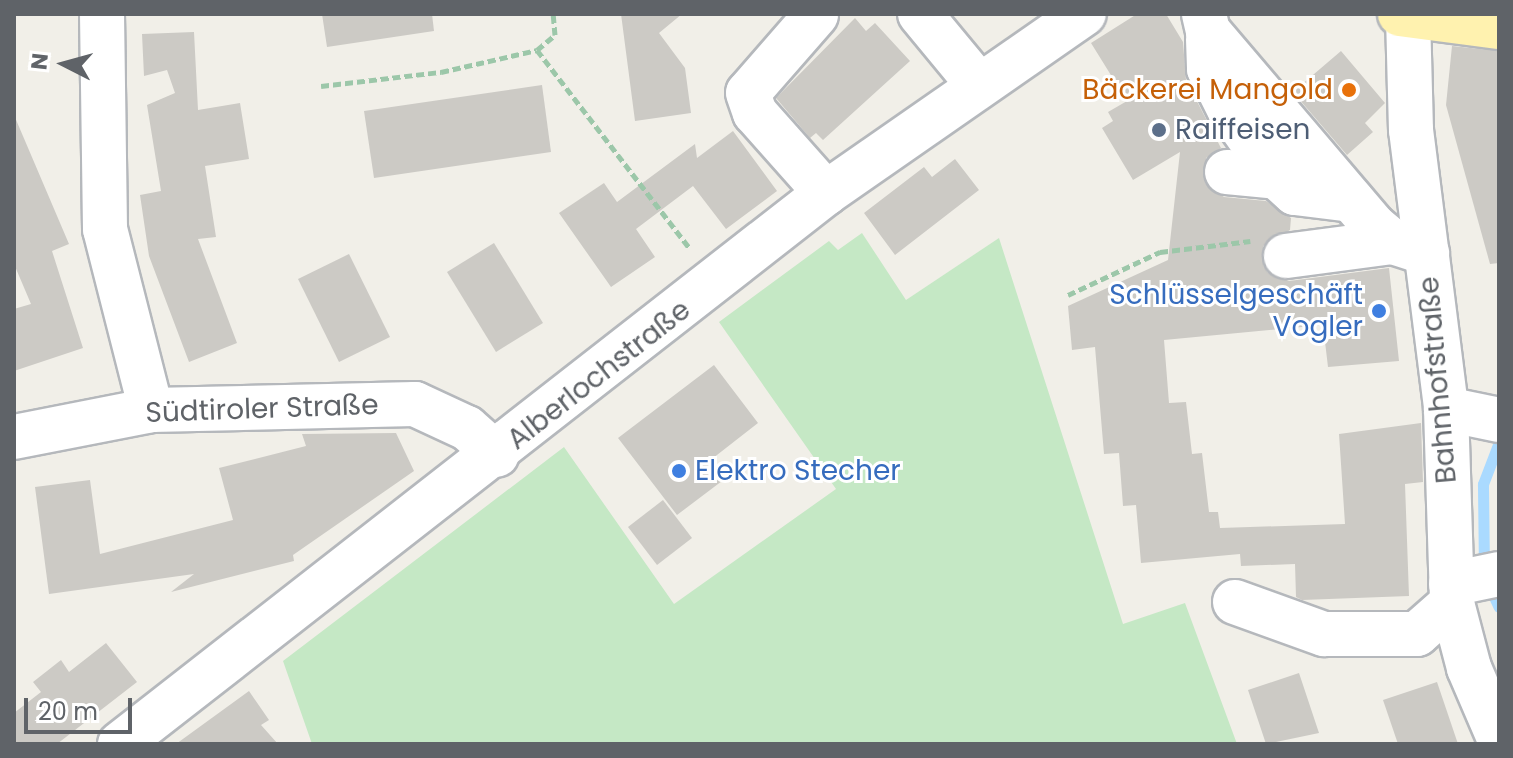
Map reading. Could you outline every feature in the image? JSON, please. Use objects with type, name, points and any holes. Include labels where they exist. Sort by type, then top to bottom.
[{"type":"main road","points":[[1404,15],[1499,27]]},
{"type":"street","points":[[102,14],[105,229],[151,410]]},
{"type":"street","points":[[920,14],[978,84]]},
{"type":"street","name":"Alberlochstraße","points":[[120,744],[497,455],[716,284],[826,193],[978,84],[1084,14]]},
{"type":"street","points":[[816,15],[748,93],[755,113],[826,193]]},
{"type":"street","name":"Bahnhofstraße","points":[[1404,15],[1411,130],[1410,247],[1446,409],[1469,585],[1469,668],[1499,738]]},
{"type":"street","points":[[1206,22],[1209,69],[1230,111],[1277,177],[1295,193],[1352,200]]},
{"type":"street","points":[[1206,22],[1352,200],[1410,247]]},
{"type":"street","points":[[1227,172],[1277,177]]},
{"type":"street","points":[[1277,248],[1410,247]]},
{"type":"street","name":"Südtiroler Straße","points":[[14,437],[151,410],[415,404],[467,428],[497,455]]},
{"type":"street","points":[[1446,409],[1496,419]]},
{"type":"street","points":[[1235,602],[1324,634],[1417,634],[1469,585]]},
{"type":"path","points":[[321,86],[441,72],[537,50],[555,35],[553,14]]},
{"type":"path","points":[[537,50],[716,284]]},
{"type":"path","points":[[1068,295],[1160,252],[1277,248]]},
{"type":"green space","points":[[862,233],[906,300],[999,238],[1123,624],[1185,603],[1237,744],[312,744],[283,661],[564,447],[674,604],[836,489],[719,322],[829,241],[838,250]]},
{"type":"building","points":[[322,14],[432,14],[434,31],[327,47]]},
{"type":"building","points":[[621,14],[682,14],[659,33],[685,68],[691,113],[635,121]]},
{"type":"building","points":[[1137,14],[1166,14],[1183,42],[1186,80],[1221,148],[1206,158],[1205,183],[1224,197],[1266,201],[1291,218],[1290,230],[1263,246],[1267,272],[1289,281],[1389,268],[1399,361],[1328,367],[1323,325],[1164,340],[1169,403],[1186,402],[1192,454],[1202,453],[1209,512],[1218,512],[1220,528],[1345,524],[1339,434],[1421,423],[1423,482],[1405,484],[1409,596],[1302,600],[1296,597],[1295,564],[1241,566],[1240,554],[1141,563],[1136,505],[1123,506],[1119,453],[1104,454],[1095,347],[1072,350],[1068,306],[1168,260],[1180,152],[1133,180],[1102,128],[1113,121],[1108,112],[1127,101],[1091,43]]},
{"type":"building","points":[[855,18],[866,31],[875,23],[910,61],[823,140],[816,133],[810,138],[776,98]]},
{"type":"building","points":[[194,32],[198,110],[240,103],[249,159],[205,166],[216,237],[198,239],[237,343],[189,362],[149,256],[140,195],[161,191],[147,105],[175,93],[167,70],[144,76],[142,34]]},
{"type":"building","points":[[1452,46],[1499,51],[1499,263],[1490,264],[1446,105]]},
{"type":"building","points":[[1341,51],[1385,103],[1365,123],[1373,132],[1347,155],[1293,92]]},
{"type":"building","points":[[542,85],[551,152],[374,178],[364,111]]},
{"type":"building","points":[[14,115],[69,244],[52,251],[83,348],[14,371],[14,309],[31,304],[14,264]]},
{"type":"building","points":[[733,131],[777,191],[726,229],[693,186],[636,229],[655,257],[611,287],[559,213],[604,183],[617,202],[695,144],[697,158]]},
{"type":"building","points":[[955,159],[979,190],[895,255],[864,213],[924,167],[932,177]]},
{"type":"building","points":[[494,243],[543,323],[496,352],[447,272]]},
{"type":"building","points":[[349,254],[390,337],[339,362],[298,279]]},
{"type":"building","name":"Elektro Stecher","points":[[714,365],[758,423],[708,462],[722,481],[677,515],[618,438]]},
{"type":"building","points":[[396,433],[414,471],[293,555],[294,561],[171,592],[194,574],[49,594],[35,487],[90,480],[100,554],[233,520],[219,468],[306,446],[302,434]]},
{"type":"building","points":[[663,500],[692,538],[657,565],[628,527]]},
{"type":"building","points":[[106,643],[137,682],[57,744],[14,744],[14,713],[41,692],[33,682],[61,660],[69,672]]},
{"type":"building","points":[[1299,673],[1319,733],[1266,744],[1248,690]]},
{"type":"building","points":[[1437,682],[1458,744],[1398,744],[1383,700]]},
{"type":"building","points":[[249,691],[269,720],[261,725],[278,744],[176,744]]},
{"type":"waterway","points":[[1484,570],[1483,484],[1499,442]]},
{"type":"waterway","points":[[1489,586],[1499,607]]},
{"type":"place","name":"Bäckerei Mangold","points":[[1349,90]]},
{"type":"place","name":"Raiffeisen","points":[[1159,130]]},
{"type":"place","name":"Schlüsselgeschäft Vogler","points":[[1379,311]]},
{"type":"place","name":"Elektro Stecher","points":[[679,471]]}]
